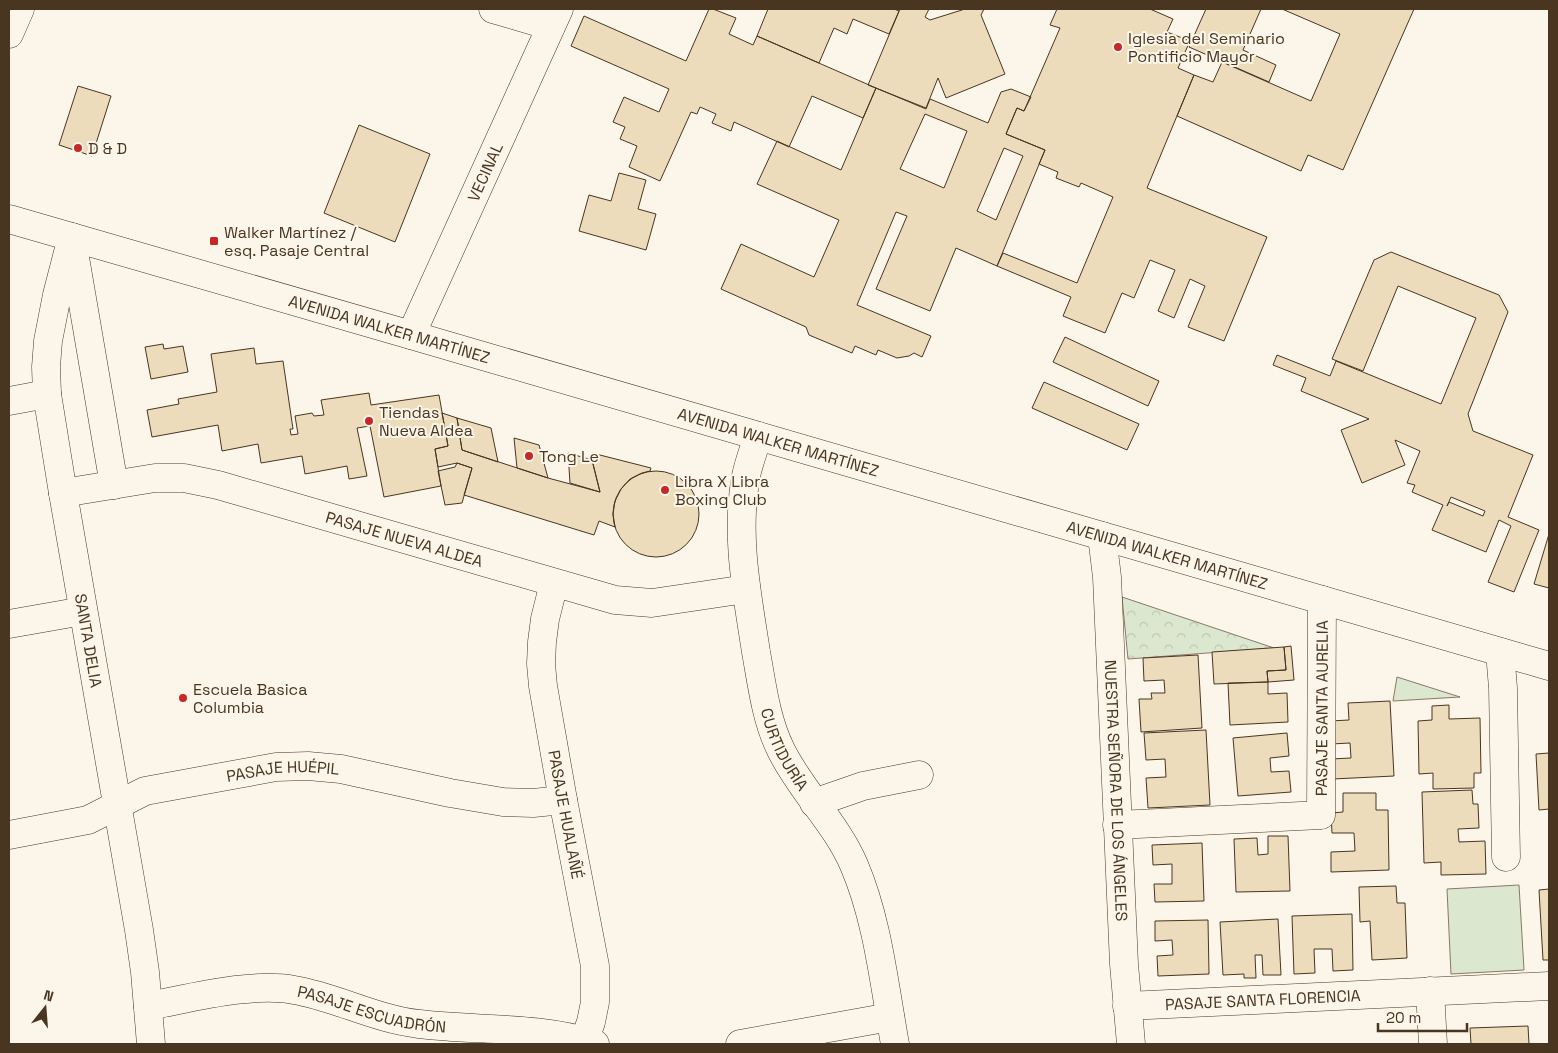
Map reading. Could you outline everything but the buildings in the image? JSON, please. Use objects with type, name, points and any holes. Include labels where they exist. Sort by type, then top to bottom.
[{"type":"street","points":[[9,34],[20,9]]},
{"type":"street","points":[[493,9],[555,17]]},
{"type":"street","name":"VECINAL","points":[[411,334],[555,17]]},
{"type":"street","name":"AVENIDA WALKER MARTÍNEZ","points":[[9,219],[411,334],[1549,666]]},
{"type":"street","points":[[72,238],[114,485]]},
{"type":"street","name":"SANTA DELIA","points":[[72,238],[49,333],[46,367],[47,394],[139,930],[151,1044]]},
{"type":"street","points":[[9,401],[47,394]]},
{"type":"street","name":"CURTIDURÍA","points":[[758,436],[746,475],[742,510],[742,555],[764,700],[780,748],[790,768],[829,821],[853,863],[872,921],[895,1044]]},
{"type":"street","name":"PASAJE NUEVA ALDEA","points":[[63,493],[155,478],[201,481],[615,600],[632,603],[652,603],[746,589]]},
{"type":"street","name":"NUESTRA SEÑORA DE LOS ÁNGELES","points":[[1102,536],[1108,576],[1117,825],[1127,1006],[1132,1044]]},
{"type":"street","name":"PASAJE HUALAÑÉ","points":[[554,583],[543,634],[541,664],[543,686],[563,800],[595,966],[595,1002],[588,1043]]},
{"type":"street","name":"PASAJE SANTA AURELIA","points":[[1117,825],[1321,815],[1322,600]]},
{"type":"street","points":[[9,624],[83,611]]},
{"type":"street","points":[[1500,652],[1503,688],[1506,857]]},
{"type":"street","name":"PASAJE HUÉPIL","points":[[9,835],[88,820],[145,791],[268,769],[308,766],[340,769],[476,798],[533,802],[563,800]]},
{"type":"street","points":[[814,802],[863,786],[919,775]]},
{"type":"street","name":"PASAJE SANTA FLORENCIA","points":[[1127,1006],[1549,986]]},
{"type":"street","name":"PASAJE ESCUADRÓN","points":[[148,1006],[245,989],[276,987],[295,990],[380,1016],[416,1024],[548,1033],[588,1043]]},
{"type":"street","points":[[1430,991],[1433,1044]]},
{"type":"street","points":[[740,1044],[890,1017]]},
{"type":"green space","points":[[1122,597],[1274,648],[1128,659]]},
{"type":"green space","points":[[1397,677],[1460,697],[1393,701]]},
{"type":"green space","points":[[1519,885],[1524,970],[1451,974],[1447,889]]},
{"type":"place","name":"Iglesia del Seminario Pontificio Mayor","points":[[1118,47]]},
{"type":"place","name":"D & D","points":[[78,148]]},
{"type":"place","name":"Walker Martínez / esq. Pasaje Central","points":[[214,241]]},
{"type":"place","name":"Tiendas Nueva Aldea","points":[[369,421]]},
{"type":"place","name":"Tong Le","points":[[529,456]]},
{"type":"place","name":"Libra X Libra Boxing Club","points":[[665,490]]},
{"type":"place","name":"Escuela Basica Columbia","points":[[183,698]]}]
